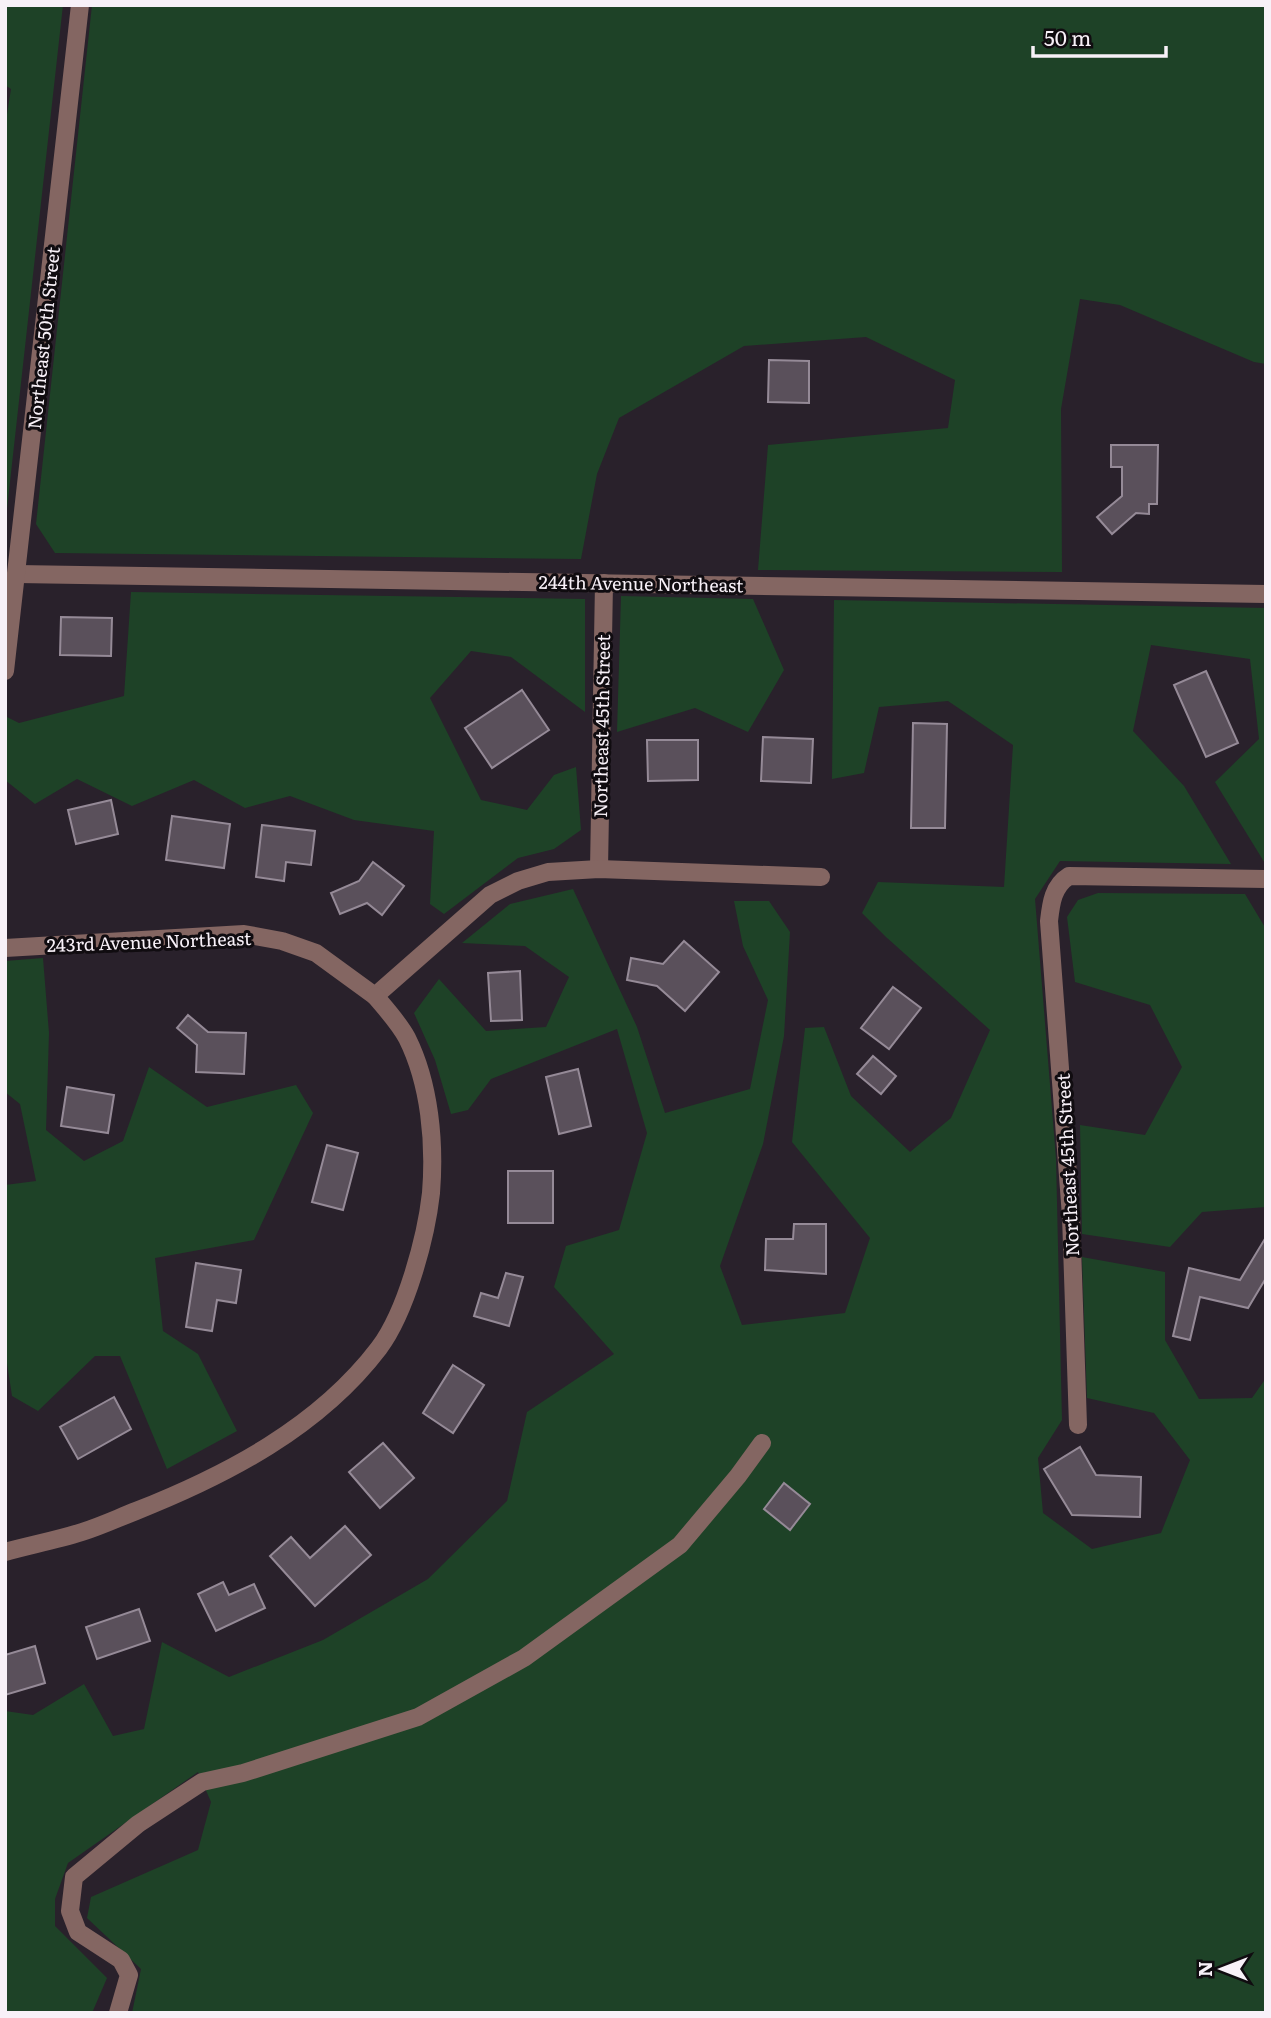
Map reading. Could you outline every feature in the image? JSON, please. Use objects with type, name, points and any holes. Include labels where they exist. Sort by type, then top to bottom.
[{"type":"street","name":"Northeast 50th Street","points":[[5,671],[80,5]]},
{"type":"street","name":"244th Avenue Northeast","points":[[17,574],[1266,594]]},
{"type":"street","name":"Northeast 45th Street","points":[[599,869],[604,583]]},
{"type":"street","points":[[375,996],[490,895],[519,881],[548,872],[599,869],[821,877]]},
{"type":"street","name":"Northeast 45th Street","points":[[1078,1425],[1071,1216],[1049,921],[1051,905],[1058,886],[1069,876],[1266,879]]},
{"type":"street","name":"243rd Avenue Northeast","points":[[5,948],[244,934],[282,941],[316,953],[375,996],[406,1037],[419,1068],[428,1107],[433,1165],[429,1207],[420,1252],[398,1311],[381,1346],[349,1382],[295,1429],[220,1475],[83,1532],[5,1552]]},
{"type":"street","points":[[118,2013],[129,1975],[121,1960],[78,1932],[71,1911],[74,1877],[138,1824],[202,1782],[243,1773],[418,1717],[524,1658],[680,1545],[762,1443]]},
{"type":"green space","points":[[5,5],[63,5],[5,527],[5,127],[11,89],[5,85]]},
{"type":"green space","points":[[92,5],[1266,5],[1266,364],[1254,362],[1120,305],[1080,299],[1061,409],[1062,572],[758,570],[768,445],[948,428],[955,380],[866,337],[744,346],[619,418],[597,474],[581,559],[55,553],[36,524]]},
{"type":"green space","points":[[131,592],[585,599],[585,712],[511,657],[471,651],[430,698],[481,800],[527,810],[554,775],[576,767],[581,830],[554,849],[518,858],[444,914],[430,904],[434,831],[354,820],[290,796],[245,808],[194,780],[132,806],[77,779],[35,804],[5,780],[5,716],[19,723],[124,696]]},
{"type":"green space","points":[[621,596],[753,599],[784,670],[748,732],[695,708],[617,732]]},
{"type":"green space","points":[[834,600],[1266,608],[1266,865],[1215,782],[1259,739],[1250,659],[1151,645],[1133,731],[1184,786],[1231,864],[1060,861],[1035,899],[1056,1159],[1062,1420],[1038,1458],[1043,1513],[1092,1549],[1161,1533],[1190,1460],[1154,1413],[1087,1398],[1082,1257],[1165,1272],[1165,1340],[1199,1399],[1252,1398],[1266,1378],[1266,2013],[132,2013],[141,1969],[87,1918],[91,1897],[198,1850],[211,1802],[198,1772],[68,1863],[55,1899],[55,1926],[107,1978],[92,2013],[5,2013],[5,1711],[33,1715],[84,1684],[113,1736],[144,1729],[162,1642],[229,1677],[323,1640],[428,1579],[507,1501],[527,1412],[614,1354],[554,1287],[566,1246],[619,1230],[647,1133],[617,1029],[491,1079],[468,1110],[451,1114],[435,1060],[414,1013],[439,979],[486,1031],[546,1027],[569,977],[525,946],[462,943],[510,904],[573,889],[637,1027],[665,1113],[750,1089],[768,1000],[743,946],[734,901],[769,901],[790,932],[784,1036],[763,1144],[720,1266],[742,1325],[845,1313],[870,1238],[792,1142],[805,1028],[824,1027],[851,1096],[910,1152],[951,1118],[990,1030],[862,913],[878,882],[1004,887],[1013,745],[948,701],[879,707],[864,773],[832,779]]},
{"type":"green space","points":[[1098,893],[1245,894],[1266,929],[1266,1207],[1202,1212],[1170,1247],[1082,1234],[1080,1125],[1145,1135],[1182,1067],[1150,1005],[1075,982],[1067,917],[1078,900]]},
{"type":"green space","points":[[43,958],[49,1033],[46,1130],[84,1161],[123,1141],[149,1067],[207,1107],[296,1085],[313,1113],[254,1240],[155,1258],[163,1331],[198,1354],[237,1431],[167,1469],[120,1356],[95,1356],[38,1411],[12,1396],[5,1350],[5,1185],[36,1181],[20,1104],[5,1092],[5,961]]},
{"type":"building","points":[[769,360],[809,361],[809,403],[768,402]]},
{"type":"building","points":[[1111,445],[1158,445],[1157,504],[1149,504],[1149,514],[1136,513],[1112,534],[1097,517],[1122,496],[1122,467],[1111,467]]},
{"type":"building","points":[[61,617],[112,618],[111,656],[60,655]]},
{"type":"building","points":[[1206,671],[1238,743],[1206,757],[1174,685]]},
{"type":"building","points":[[522,690],[549,730],[492,768],[465,728]]},
{"type":"building","points":[[913,723],[947,724],[945,828],[911,828]]},
{"type":"building","points":[[763,737],[813,739],[811,783],[761,781]]},
{"type":"building","points":[[647,740],[698,740],[698,780],[648,781]]},
{"type":"building","points":[[111,800],[118,834],[76,844],[68,810]]},
{"type":"building","points":[[172,816],[230,824],[224,868],[166,860]]},
{"type":"building","points":[[262,825],[315,831],[311,865],[286,862],[284,881],[256,877]]},
{"type":"building","points":[[373,862],[404,886],[382,915],[367,903],[340,914],[331,893],[359,881]]},
{"type":"building","points":[[684,941],[719,972],[685,1011],[657,986],[627,980],[631,958],[663,964]]},
{"type":"building","points":[[520,971],[522,1020],[491,1021],[488,973]]},
{"type":"building","points":[[893,987],[921,1008],[889,1049],[861,1028]]},
{"type":"building","points":[[188,1015],[208,1032],[246,1033],[244,1074],[196,1072],[197,1045],[177,1028]]},
{"type":"building","points":[[873,1056],[896,1076],[881,1094],[857,1074]]},
{"type":"building","points":[[578,1069],[591,1126],[559,1134],[546,1077]]},
{"type":"building","points":[[67,1087],[114,1095],[108,1133],[61,1126]]},
{"type":"building","points":[[327,1145],[358,1153],[343,1210],[312,1202]]},
{"type":"building","points":[[508,1171],[553,1171],[553,1223],[508,1223]]},
{"type":"building","points":[[794,1224],[826,1224],[826,1274],[765,1270],[766,1239],[793,1239]]},
{"type":"building","points":[[1266,1237],[1266,1278],[1248,1308],[1200,1297],[1190,1340],[1173,1336],[1189,1268],[1240,1280]]},
{"type":"building","points":[[196,1263],[241,1270],[236,1303],[217,1300],[212,1331],[186,1327]]},
{"type":"building","points":[[506,1273],[523,1277],[509,1326],[474,1316],[481,1293],[498,1298]]},
{"type":"building","points":[[453,1365],[484,1385],[453,1433],[423,1413]]},
{"type":"building","points":[[114,1397],[131,1429],[78,1459],[60,1427]]},
{"type":"building","points":[[383,1443],[414,1478],[380,1508],[349,1472]]},
{"type":"building","points":[[1080,1447],[1096,1475],[1141,1477],[1140,1517],[1072,1515],[1044,1469]]},
{"type":"building","points":[[784,1483],[810,1504],[790,1530],[764,1509]]},
{"type":"building","points":[[345,1526],[371,1555],[315,1606],[270,1556],[291,1537],[310,1558]]},
{"type":"building","points":[[223,1582],[229,1595],[254,1584],[265,1608],[216,1631],[198,1594]]},
{"type":"building","points":[[139,1609],[150,1641],[97,1659],[86,1627]]},
{"type":"building","points":[[35,1646],[45,1683],[5,1695],[5,1655]]}]
